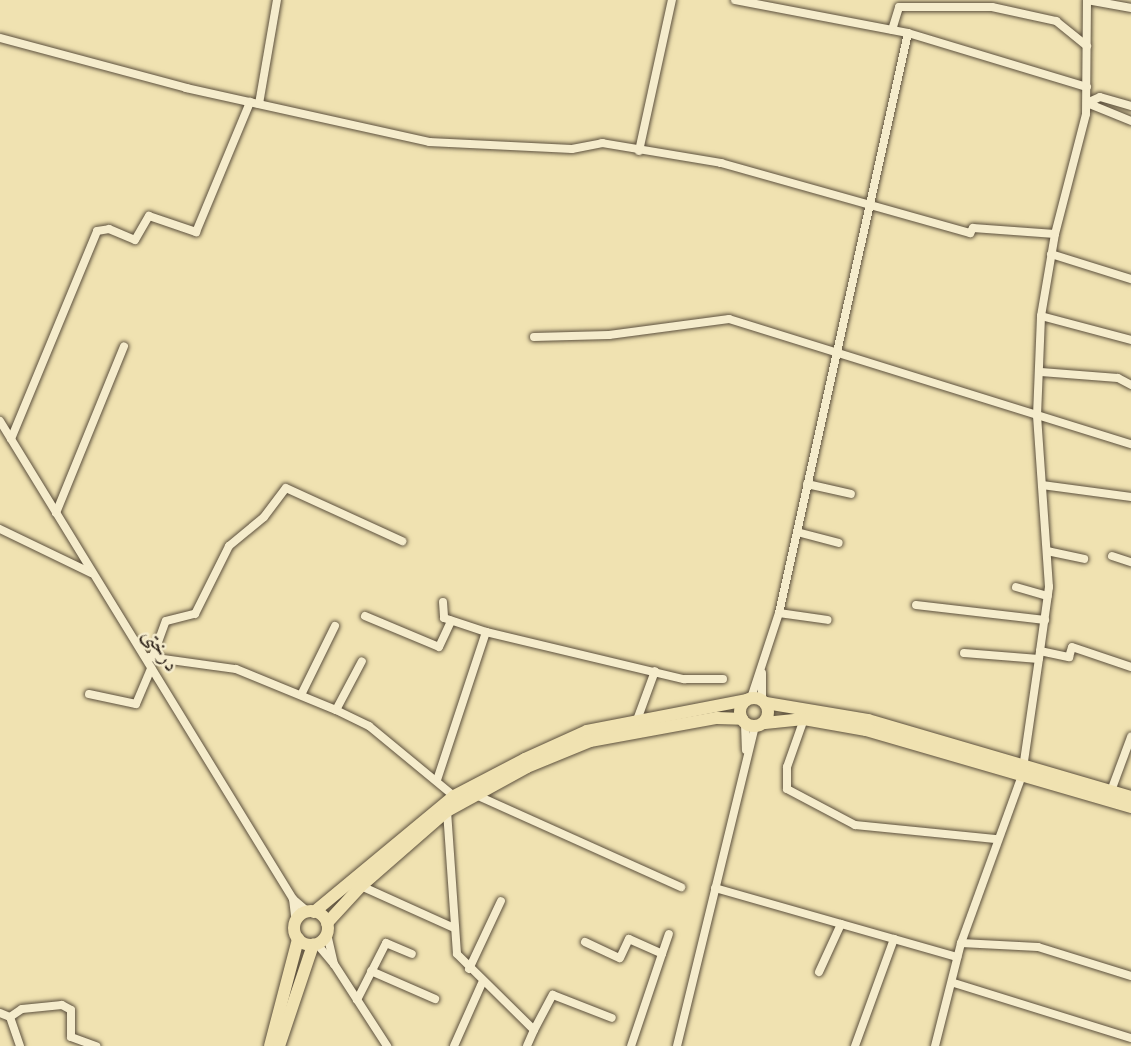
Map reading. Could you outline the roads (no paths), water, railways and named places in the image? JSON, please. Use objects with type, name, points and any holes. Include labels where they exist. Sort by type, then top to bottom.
[{"type":"highway","points":[[752,723],[756,700]]},
{"type":"highway","points":[[752,723],[756,700]]},
{"type":"highway","points":[[270,1046],[297,939],[296,923],[454,796],[587,731],[756,700],[868,720],[1131,807]]},
{"type":"highway","points":[[279,1046],[307,958],[327,928],[361,886],[447,811],[590,741],[717,718],[752,723],[804,719],[866,730],[1131,797]]},
{"type":"highway","points":[[311,912],[327,928]]},
{"type":"highway","points":[[297,939],[315,944]]},
{"type":"street","points":[[11,439],[97,231],[109,230],[135,240],[149,216],[196,232],[255,103],[277,0]]},
{"type":"street","points":[[639,151],[672,0]]},
{"type":"street","points":[[735,0],[908,33],[1087,87]]},
{"type":"street","points":[[935,1046],[954,983],[961,944],[995,839],[1023,770],[1040,655],[1048,596],[1037,416],[1041,372],[1041,316],[1055,234],[1074,178],[1087,103],[1087,0],[1131,8]]},
{"type":"street","points":[[892,30],[899,7],[992,6],[1056,21],[1087,46]]},
{"type":"street","points":[[756,700],[779,613],[908,33]]},
{"type":"street","points":[[0,38],[255,103],[429,142],[572,149],[602,143],[720,163],[970,233],[973,228],[1055,234]]},
{"type":"street","points":[[1087,103],[1100,97],[1131,106]]},
{"type":"street","points":[[1087,103],[1131,121]]},
{"type":"street","points":[[1051,254],[1131,279]]},
{"type":"street","points":[[1041,316],[1131,340]]},
{"type":"street","points":[[534,337],[609,335],[729,319],[1131,444]]},
{"type":"street","points":[[56,513],[124,346]]},
{"type":"street","points":[[1041,372],[1118,378],[1131,385]]},
{"type":"street","name":"درختی","points":[[0,421],[91,573],[149,657],[151,668],[293,899]]},
{"type":"street","points":[[807,484],[851,494]]},
{"type":"street","points":[[1042,485],[1131,497]]},
{"type":"street","points":[[402,541],[286,488],[264,517],[229,546],[210,594],[195,614],[166,621],[149,657],[236,669],[336,710],[369,726],[454,796]]},
{"type":"street","points":[[0,529],[91,573]]},
{"type":"street","points":[[797,532],[839,543]]},
{"type":"street","points":[[1047,552],[1084,559]]},
{"type":"street","points":[[1112,556],[1131,562]]},
{"type":"street","points":[[1016,587],[1048,596]]},
{"type":"street","points":[[443,602],[443,617],[486,632],[684,679],[723,679]]},
{"type":"street","points":[[916,605],[1045,620]]},
{"type":"street","points":[[779,613],[828,620]]},
{"type":"street","points":[[365,616],[439,647],[451,621]]},
{"type":"street","points":[[301,695],[335,626]]},
{"type":"street","points":[[437,780],[486,632]]},
{"type":"street","points":[[964,653],[1069,657],[1072,647],[1131,667]]},
{"type":"street","points":[[336,710],[362,661]]},
{"type":"street","points":[[89,694],[135,704],[151,668]]},
{"type":"street","points":[[637,720],[655,671]]},
{"type":"street","points":[[804,719],[785,777],[787,789],[855,825],[995,839]]},
{"type":"street","points":[[677,1046],[752,723]]},
{"type":"street","points":[[1111,791],[1131,737]]},
{"type":"street","points":[[476,795],[681,887]]},
{"type":"street","points":[[447,811],[452,927],[457,954],[482,983],[534,1030]]},
{"type":"street","points":[[361,886],[452,927]]},
{"type":"street","points":[[715,888],[957,957]]},
{"type":"street","points":[[293,899],[311,912]]},
{"type":"street","points":[[293,899],[296,923]]},
{"type":"street","points":[[469,969],[501,901]]},
{"type":"street","points":[[819,972],[842,924]]},
{"type":"street","points":[[327,928],[331,961]]},
{"type":"street","points":[[631,1046],[669,934]]},
{"type":"street","points":[[585,942],[620,958],[629,939],[662,954]]},
{"type":"street","points":[[855,1046],[894,939]]},
{"type":"street","points":[[315,944],[331,961],[387,1046]]},
{"type":"street","points":[[357,1000],[386,944],[412,954]]},
{"type":"street","points":[[961,944],[1038,947],[1131,976]]},
{"type":"street","points":[[307,958],[331,961]]},
{"type":"street","points":[[371,971],[435,999]]},
{"type":"street","points":[[454,1046],[482,983]]},
{"type":"street","points":[[954,983],[1131,1038]]},
{"type":"street","points":[[527,1046],[553,995],[612,1017]]},
{"type":"street","points":[[10,1017],[22,1009],[62,1005],[71,1010],[71,1037],[96,1046]]},
{"type":"street","points":[[0,1013],[10,1017],[20,1046]]},
{"type":"street","points":[[1116,1046],[1119,1035]]}]
